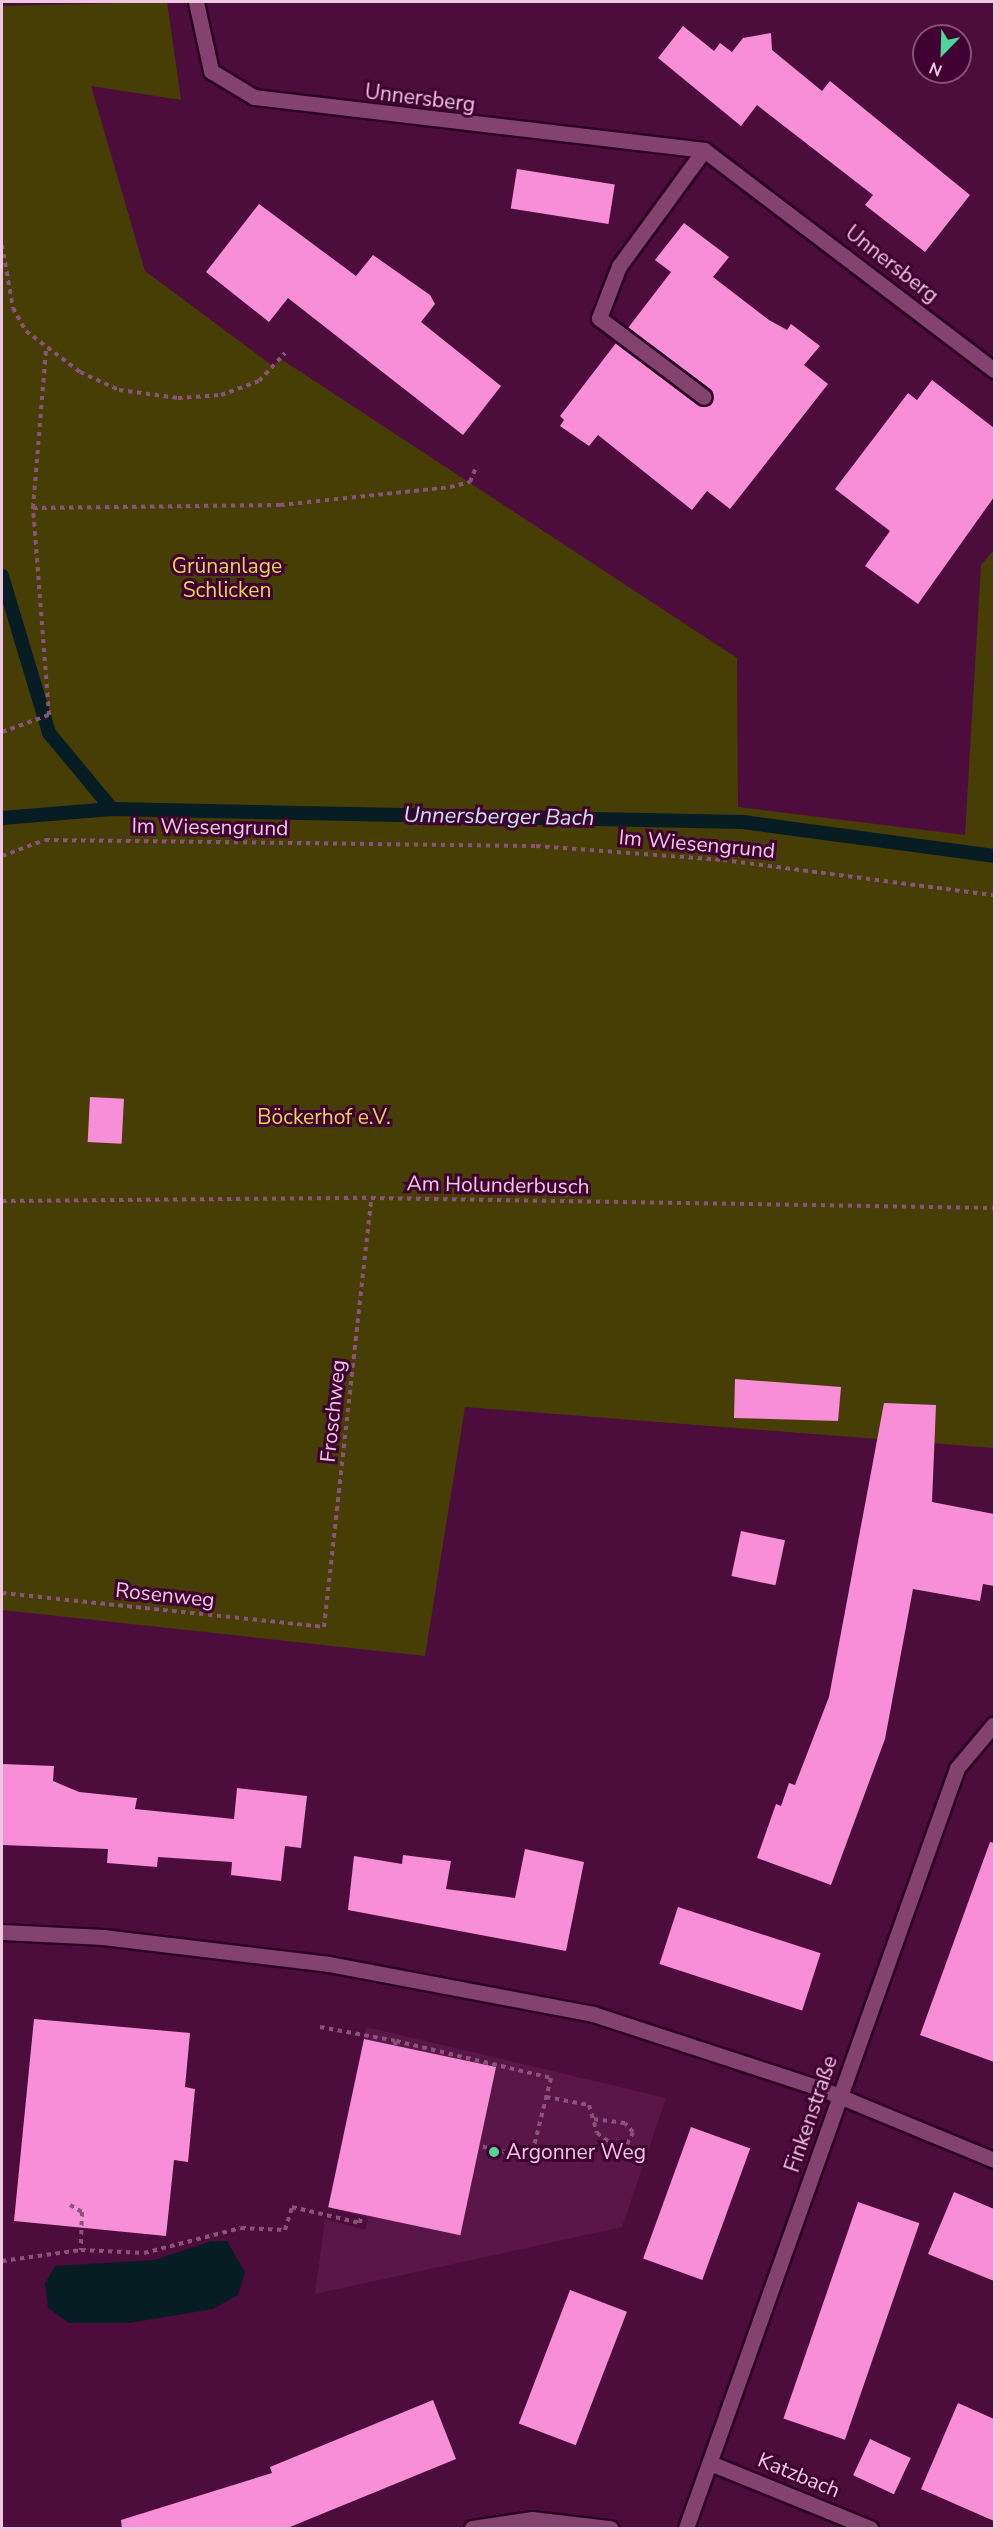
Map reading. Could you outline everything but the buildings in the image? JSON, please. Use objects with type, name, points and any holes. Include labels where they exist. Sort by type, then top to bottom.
[{"type":"street","name":"Unnersberg","points":[[196,2],[211,71],[254,97],[704,150],[994,370]]},
{"type":"street","points":[[704,150],[619,266],[599,318],[704,397]]},
{"type":"street","name":"Finkenstraße","points":[[686,2529],[957,1768],[994,1724]]},
{"type":"street","points":[[2,1932],[103,1937],[329,1964],[593,2013],[840,2096],[994,2160]]},
{"type":"street","name":"Katzbach","points":[[710,2463],[870,2529]]},
{"type":"street","points":[[472,2529],[532,2519],[610,2529]]},
{"type":"path","points":[[2,245],[13,308],[46,349],[119,390],[178,398],[221,395],[259,381],[285,353]]},
{"type":"path","points":[[2,732],[49,715],[33,508],[46,349]]},
{"type":"path","points":[[33,508],[280,505],[450,487],[470,482],[477,465]]},
{"type":"path","name":"Im Wiesengrund","points":[[2,856],[45,840],[536,846],[723,860],[994,895]]},
{"type":"path","name":"Am Holunderbusch","points":[[2,1200],[370,1198],[994,1208]]},
{"type":"path","name":"Froschweg","points":[[324,1627],[370,1198]]},
{"type":"path","name":"Rosenweg","points":[[2,1593],[324,1627]]},
{"type":"path","points":[[320,2027],[551,2078],[531,2158],[480,2146]]},
{"type":"path","points":[[546,2097],[589,2105],[593,2119],[606,2144],[623,2152],[633,2132],[625,2123],[593,2119]]},
{"type":"path","points":[[70,2205],[82,2212],[81,2250]]},
{"type":"path","points":[[2,2261],[81,2250],[144,2253],[241,2228],[285,2230],[292,2207],[360,2223],[361,2216]]},
{"type":"shaded area","name":"Argonner Weg","points":[[366,2027],[666,2098],[622,2227],[315,2294],[325,2219],[365,2230],[368,2218],[328,2207]]},
{"type":"green space","name":"Böckerhof e.V.","points":[[167,2],[181,100],[91,86],[145,271],[273,366],[281,359],[737,658],[738,807],[965,835],[981,565],[994,550],[994,1448],[465,1407],[425,1656],[2,1610],[2,6]]},
{"type":"water","points":[[212,2241],[227,2241],[245,2272],[238,2295],[213,2309],[129,2323],[69,2323],[48,2308],[45,2283],[55,2266],[154,2260]]},
{"type":"waterway","points":[[2,576],[49,733],[112,809]]},
{"type":"waterway","name":"Unnersberger Bach","points":[[2,818],[112,809],[743,822],[994,856]]},
{"type":"place","name":"Argonner Weg","points":[[494,2152]]},
{"type":"park label","name":"Grünanlage Schlicken","points":[[227,578]]}]
